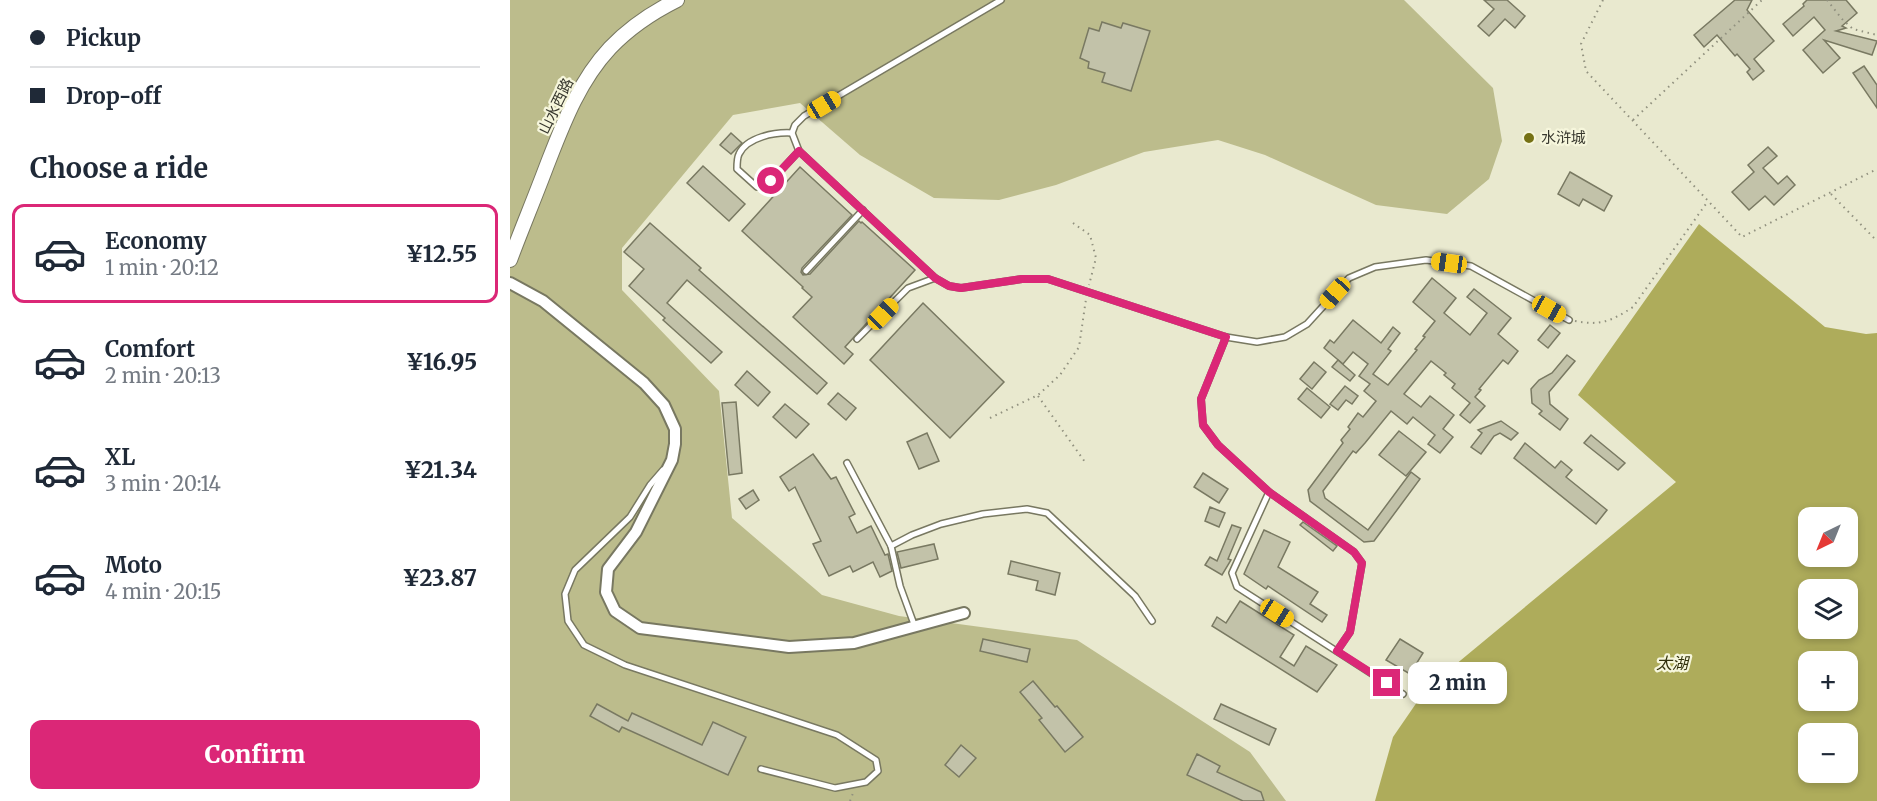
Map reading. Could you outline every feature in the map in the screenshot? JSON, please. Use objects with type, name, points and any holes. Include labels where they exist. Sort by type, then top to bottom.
[{"type":"street","name":"山水西路","points":[[510,260],[563,124],[578,92],[608,50],[630,29],[649,14],[677,0]]},
{"type":"street","points":[[510,283],[543,300],[644,383],[664,405],[675,429],[672,460],[636,532],[608,569],[606,592],[615,611],[640,628],[789,647],[854,644],[964,614]]},
{"type":"lane","points":[[1001,0],[804,116],[795,125],[792,133],[799,151],[935,278],[949,286],[961,288],[1022,279],[1048,279],[1226,337],[1257,342],[1285,337],[1307,324],[1349,278],[1375,267],[1426,260],[1471,266],[1569,320]]},
{"type":"lane","points":[[792,133],[781,132],[750,141],[739,155],[737,169],[757,187],[771,181],[799,151]]},
{"type":"lane","points":[[806,271],[863,210]]},
{"type":"lane","points":[[857,339],[908,288],[935,278]]},
{"type":"lane","points":[[1226,337],[1201,399],[1203,425],[1218,445],[1269,492],[1354,552],[1362,563],[1350,632],[1337,651]]},
{"type":"lane","points":[[672,460],[650,485],[630,517],[575,570],[565,594],[568,621],[584,645],[625,665],[837,735],[876,760],[878,771],[866,782],[835,788],[761,770]]},
{"type":"lane","points":[[847,463],[891,546],[900,586],[915,627]]},
{"type":"lane","points":[[1269,492],[1232,573],[1237,587],[1403,694]]},
{"type":"lane","points":[[891,546],[941,524],[983,514],[1027,509],[1047,513],[1135,596],[1152,621]]},
{"type":"path","points":[[1603,0],[1581,44],[1586,71],[1742,237],[1877,169]]},
{"type":"path","points":[[1633,120],[1762,0]]},
{"type":"path","points":[[1827,0],[1853,29],[1877,35]]},
{"type":"path","points":[[1830,193],[1877,241]]},
{"type":"path","points":[[1569,320],[1591,324],[1616,318],[1633,307],[1708,201]]},
{"type":"path","points":[[990,418],[1038,395],[1060,375],[1079,347],[1096,258],[1090,235],[1073,223]]},
{"type":"path","points":[[1038,395],[1085,462]]},
{"type":"green space","points":[[510,0],[1404,0],[1493,88],[1502,141],[1489,179],[1447,214],[1376,205],[1265,155],[1218,140],[1144,152],[1056,185],[999,200],[934,198],[860,155],[800,103],[733,115],[622,248],[622,290],[719,391],[732,518],[822,595],[899,616],[1077,640],[1250,752],[1286,801],[510,801]]},
{"type":"water","name":"太湖","points":[[1699,224],[1825,327],[1866,334],[1877,333],[1877,801],[1375,801],[1393,737],[1426,689],[1676,482],[1578,395]]},
{"type":"building","points":[[1484,0],[1507,0],[1525,16],[1515,28],[1505,19],[1489,36],[1478,26],[1494,9]]},
{"type":"building","points":[[1735,0],[1752,0],[1747,10],[1774,41],[1754,59],[1764,71],[1753,80],[1747,72],[1750,69],[1717,35],[1704,47],[1694,35]]},
{"type":"building","points":[[1807,0],[1846,0],[1857,13],[1842,26],[1846,28],[1836,31],[1877,41],[1872,55],[1824,40],[1840,58],[1823,73],[1803,50],[1825,30],[1814,17],[1793,36],[1783,24],[1804,6]]},
{"type":"building","points":[[1102,22],[1121,28],[1123,23],[1150,31],[1131,91],[1102,82],[1105,73],[1088,68],[1089,62],[1080,58],[1089,28],[1099,31]]},
{"type":"building","points":[[1864,66],[1877,85],[1877,108],[1853,73]]},
{"type":"building","points":[[731,133],[742,143],[731,154],[720,145]]},
{"type":"building","points":[[1768,147],[1777,156],[1763,168],[1778,184],[1787,176],[1795,185],[1774,205],[1765,196],[1749,210],[1732,192],[1754,172],[1748,165]]},
{"type":"building","points":[[703,166],[745,204],[729,221],[687,183]]},
{"type":"building","points":[[800,167],[852,215],[802,268],[803,275],[810,274],[859,221],[915,270],[845,347],[853,354],[844,364],[793,317],[812,297],[742,231]]},
{"type":"building","points":[[1570,172],[1612,196],[1604,211],[1583,199],[1579,206],[1558,194]]},
{"type":"building","points":[[650,223],[701,268],[699,270],[827,383],[817,394],[687,280],[667,303],[722,352],[711,363],[629,286],[644,269],[624,252]]},
{"type":"building","points":[[1432,278],[1456,298],[1444,313],[1470,335],[1487,313],[1467,297],[1474,289],[1511,318],[1498,334],[1518,351],[1508,364],[1503,360],[1479,389],[1481,390],[1475,397],[1485,406],[1470,423],[1460,415],[1470,403],[1452,388],[1455,384],[1431,361],[1404,394],[1421,407],[1430,396],[1454,415],[1443,429],[1453,437],[1440,453],[1428,444],[1435,435],[1413,417],[1407,424],[1391,411],[1356,453],[1353,451],[1323,491],[1325,498],[1368,530],[1411,472],[1420,479],[1374,541],[1364,542],[1310,501],[1308,490],[1343,443],[1341,440],[1350,429],[1348,427],[1358,413],[1363,417],[1376,401],[1364,391],[1370,384],[1359,376],[1368,364],[1353,352],[1343,364],[1324,348],[1330,340],[1334,343],[1353,320],[1381,343],[1393,327],[1400,333],[1388,349],[1391,351],[1373,374],[1388,385],[1417,350],[1415,349],[1425,337],[1423,336],[1435,321],[1413,302]]},
{"type":"building","points":[[923,303],[1004,382],[950,438],[870,360]]},
{"type":"building","points":[[1550,325],[1560,333],[1548,348],[1538,340]]},
{"type":"building","points":[[1567,355],[1575,361],[1549,392],[1550,404],[1568,419],[1560,430],[1539,414],[1542,411],[1532,403],[1531,389],[1539,380],[1552,373]]},
{"type":"building","points":[[1338,360],[1355,375],[1350,381],[1332,367]]},
{"type":"building","points":[[1314,362],[1326,372],[1312,389],[1300,379]]},
{"type":"building","points":[[747,371],[770,392],[758,406],[735,385]]},
{"type":"building","points":[[1345,386],[1358,396],[1352,404],[1346,400],[1338,410],[1330,404]]},
{"type":"building","points":[[1307,388],[1330,407],[1321,418],[1298,399]]},
{"type":"building","points":[[838,393],[856,408],[846,420],[828,404]]},
{"type":"building","points":[[736,402],[742,473],[729,475],[722,403]]},
{"type":"building","points":[[785,404],[809,424],[796,438],[773,417]]},
{"type":"building","points":[[1501,421],[1518,433],[1511,440],[1500,433],[1494,436],[1481,454],[1471,447],[1482,433],[1478,430]]},
{"type":"building","points":[[1399,431],[1426,452],[1406,476],[1379,455]]},
{"type":"building","points":[[927,433],[939,461],[919,469],[907,442]]},
{"type":"building","points":[[1591,435],[1625,463],[1618,470],[1584,443]]},
{"type":"building","points":[[1525,443],[1555,468],[1561,461],[1572,470],[1566,477],[1607,510],[1596,524],[1514,458]]},
{"type":"building","points":[[813,454],[831,479],[836,477],[855,514],[849,517],[857,533],[871,526],[885,555],[888,554],[892,571],[880,577],[873,562],[853,572],[850,566],[829,576],[813,544],[821,541],[795,487],[789,491],[780,477]]},
{"type":"building","points":[[1203,473],[1228,489],[1219,503],[1194,487]]},
{"type":"building","points":[[753,490],[759,500],[746,509],[739,499]]},
{"type":"building","points":[[1210,507],[1225,513],[1219,527],[1205,521]]},
{"type":"building","points":[[1303,522],[1337,546],[1333,551],[1300,525]]},
{"type":"building","points":[[1232,525],[1241,528],[1228,559],[1231,560],[1222,575],[1205,565],[1210,557],[1217,561]]},
{"type":"building","points":[[1264,530],[1290,542],[1278,567],[1318,592],[1310,604],[1327,615],[1322,622],[1268,586],[1266,589],[1244,574]]},
{"type":"building","points":[[934,544],[938,559],[901,568],[897,552]]},
{"type":"building","points":[[1011,561],[1060,573],[1055,595],[1036,590],[1038,581],[1008,574]]},
{"type":"building","points":[[1240,601],[1294,635],[1280,657],[1294,666],[1306,646],[1337,665],[1317,692],[1212,626],[1217,617],[1226,623]]},
{"type":"building","points":[[983,639],[1030,649],[1027,662],[980,651]]},
{"type":"building","points":[[1400,639],[1423,653],[1410,674],[1386,660]]},
{"type":"building","points":[[1033,681],[1083,737],[1065,752],[1039,720],[1042,718],[1020,692]]},
{"type":"building","points":[[597,704],[628,721],[632,713],[702,745],[713,722],[746,737],[728,775],[622,727],[619,732],[590,716]]},
{"type":"building","points":[[1221,704],[1276,729],[1269,745],[1214,719]]},
{"type":"building","points":[[961,745],[976,758],[959,777],[945,765]]},
{"type":"building","points":[[1197,754],[1220,766],[1217,772],[1261,792],[1264,801],[1243,801],[1187,775]]},
{"type":"place","name":"水浒城","points":[[1529,138]]},
{"type":"route","points":[[771,181],[799,151],[935,278],[949,286],[961,288],[1022,279],[1048,279],[1226,337],[1201,399],[1203,425],[1218,445],[1269,492],[1354,552],[1362,563],[1350,632],[1337,651],[1387,683]]}]
